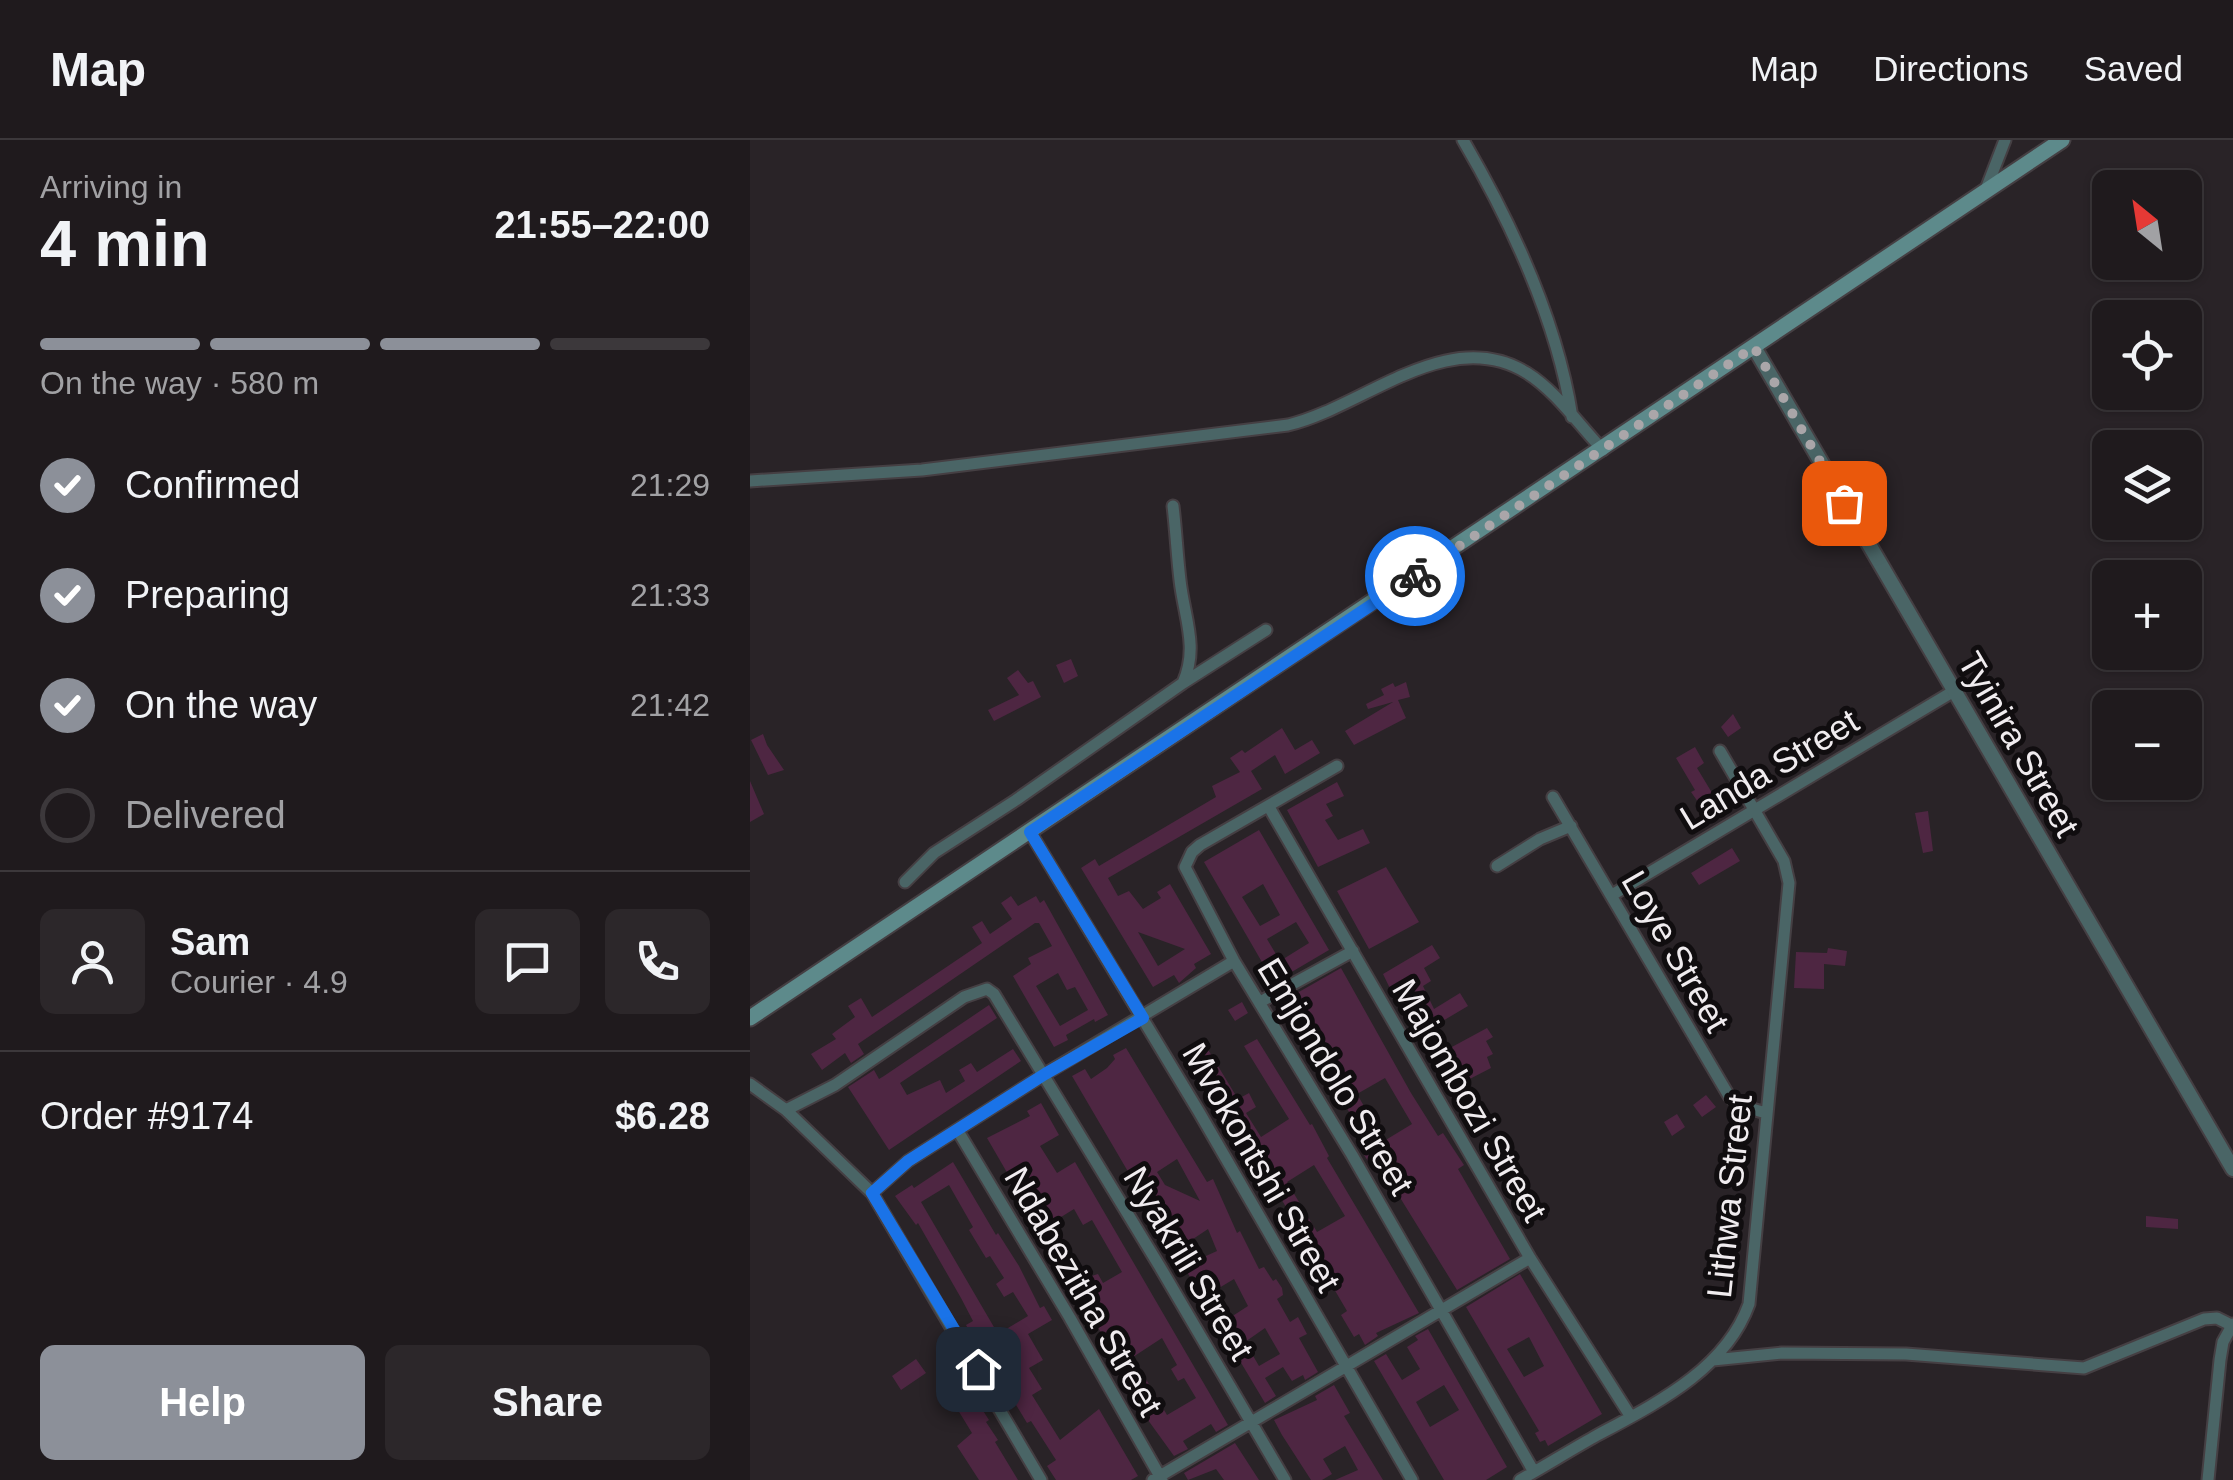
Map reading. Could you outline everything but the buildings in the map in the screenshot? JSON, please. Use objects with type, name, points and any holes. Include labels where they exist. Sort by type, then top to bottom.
[{"type":"main road","points":[[750,1018],[2062,140]]},
{"type":"street","points":[[1463,140],[1528,270],[1546,318],[1572,417]]},
{"type":"street","points":[[1984,192],[2005,140]]},
{"type":"street","name":"Tyinira Street","points":[[1754,347],[2233,1170]]},
{"type":"street","points":[[750,481],[935,468],[1288,426],[1334,411],[1410,373],[1466,356],[1498,359],[1528,374],[1603,450]]},
{"type":"street","points":[[1173,506],[1180,584],[1192,640],[1192,664],[1183,683]]},
{"type":"street","points":[[905,882],[934,852],[1266,630]]},
{"type":"street","name":"Landa Street","points":[[1612,895],[1954,692]]},
{"type":"street","name":"Lithwa Street","points":[[1520,1480],[1677,1390],[1714,1360],[1735,1335],[1749,1304],[1789,884],[1784,861],[1720,751]]},
{"type":"street","name":"Emjondolo Street","points":[[1337,766],[1200,846],[1187,859],[1189,878],[1534,1472]]},
{"type":"street","name":"Loye Street","points":[[1552,798],[1730,1096],[1738,1105],[1766,1113]]},
{"type":"street","name":"Majombozi Street","points":[[1269,806],[1530,1258],[1630,1417]]},
{"type":"street","points":[[1498,866],[1572,826]]},
{"type":"street","name":"Mvokontshi Street","points":[[1030,832],[1412,1480]]},
{"type":"street","points":[[1260,1002],[1353,950]]},
{"type":"street","points":[[872,1193],[908,1161],[1234,961]]},
{"type":"street","name":"Nyakrili Street","points":[[786,1110],[834,1085],[976,990],[987,989],[1002,1003],[1285,1480]]},
{"type":"street","points":[[750,1084],[786,1110],[872,1193],[1041,1480]]},
{"type":"street","name":"Ndabezitha Street","points":[[958,1130],[1070,1318],[1158,1479]]},
{"type":"street","points":[[1158,1479],[1250,1420],[1530,1258]]},
{"type":"street","points":[[1714,1360],[1782,1353],[1906,1354],[2084,1368],[2204,1319],[2218,1318],[2232,1325],[2220,1360],[2208,1480]]},
{"type":"way so far","points":[[1415,576],[1754,347],[1844,503]]},
{"type":"route","points":[[978,1369],[872,1193],[908,1161],[1045,1074],[1143,1018],[1030,832],[1415,576]]}]
